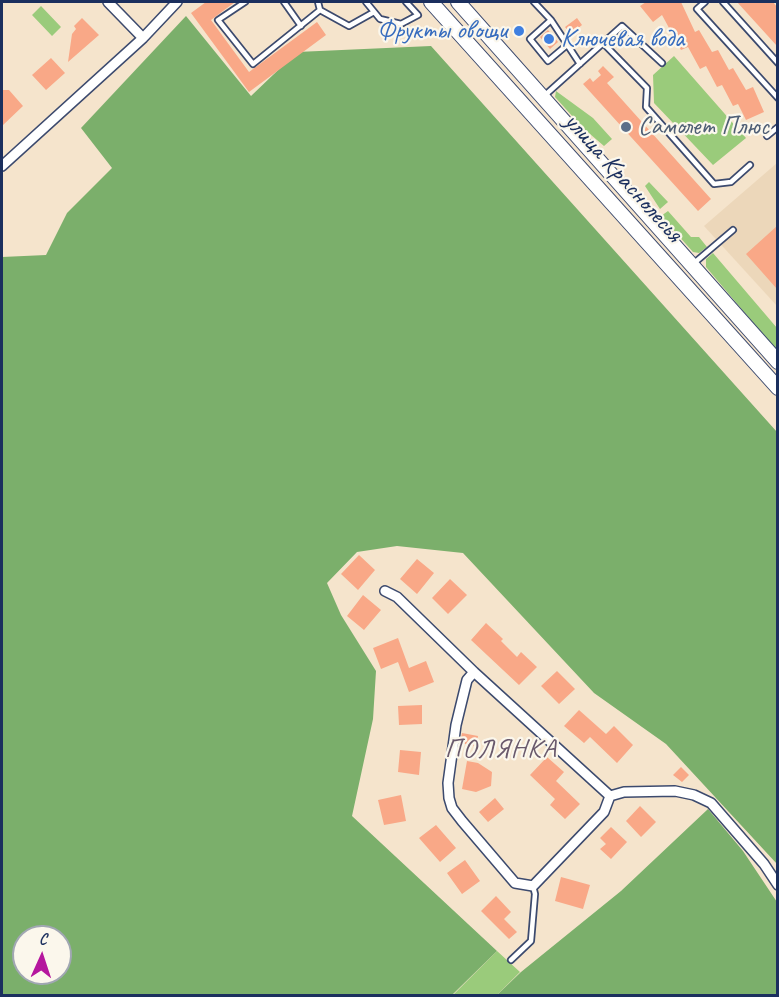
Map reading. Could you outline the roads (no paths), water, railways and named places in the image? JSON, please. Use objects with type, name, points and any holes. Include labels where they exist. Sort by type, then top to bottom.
[{"type":"street","points":[[108,2],[143,38]]},
{"type":"street","points":[[2,166],[143,38],[177,2]]},
{"type":"street","name":"улица Краснолесья","points":[[431,2],[777,388]]},
{"type":"street","name":"улица Краснолесья","points":[[458,2],[777,362]]},
{"type":"street","points":[[386,591],[397,597],[474,672],[610,796]]},
{"type":"street","points":[[474,672],[466,680],[456,725],[448,783],[452,808],[515,883],[532,886],[604,812],[610,796]]},
{"type":"street","points":[[610,796],[624,792],[675,791],[694,795],[711,803],[764,864],[777,885]]},
{"type":"lane","points":[[245,2],[218,20],[253,64],[320,10]]},
{"type":"lane","points":[[284,2],[301,26]]},
{"type":"lane","points":[[318,2],[320,10],[349,26],[374,12]]},
{"type":"lane","points":[[366,2],[380,19],[401,24],[418,15],[406,2]]},
{"type":"lane","points":[[534,2],[551,20],[580,64]]},
{"type":"lane","points":[[705,2],[697,9],[777,98]]},
{"type":"lane","points":[[723,2],[777,63]]},
{"type":"lane","points":[[551,20],[530,39],[548,61],[567,45]]},
{"type":"lane","points":[[543,97],[622,26],[662,63]]},
{"type":"lane","points":[[603,42],[647,88],[646,107],[714,184],[731,182],[750,165]]},
{"type":"lane","points":[[767,136],[777,127]]},
{"type":"lane","points":[[691,266],[734,230]]},
{"type":"lane","points":[[511,960],[531,941],[535,894],[532,886]]},
{"type":"place","name":"Фрукты овощи","points":[[519,31]]},
{"type":"place","name":"Ключевая вода","points":[[549,39]]},
{"type":"place","name":"Самолет Плюс","points":[[626,127]]},
{"type":"district","name":"ПОЛЯНКА","points":[[501,750]]}]
